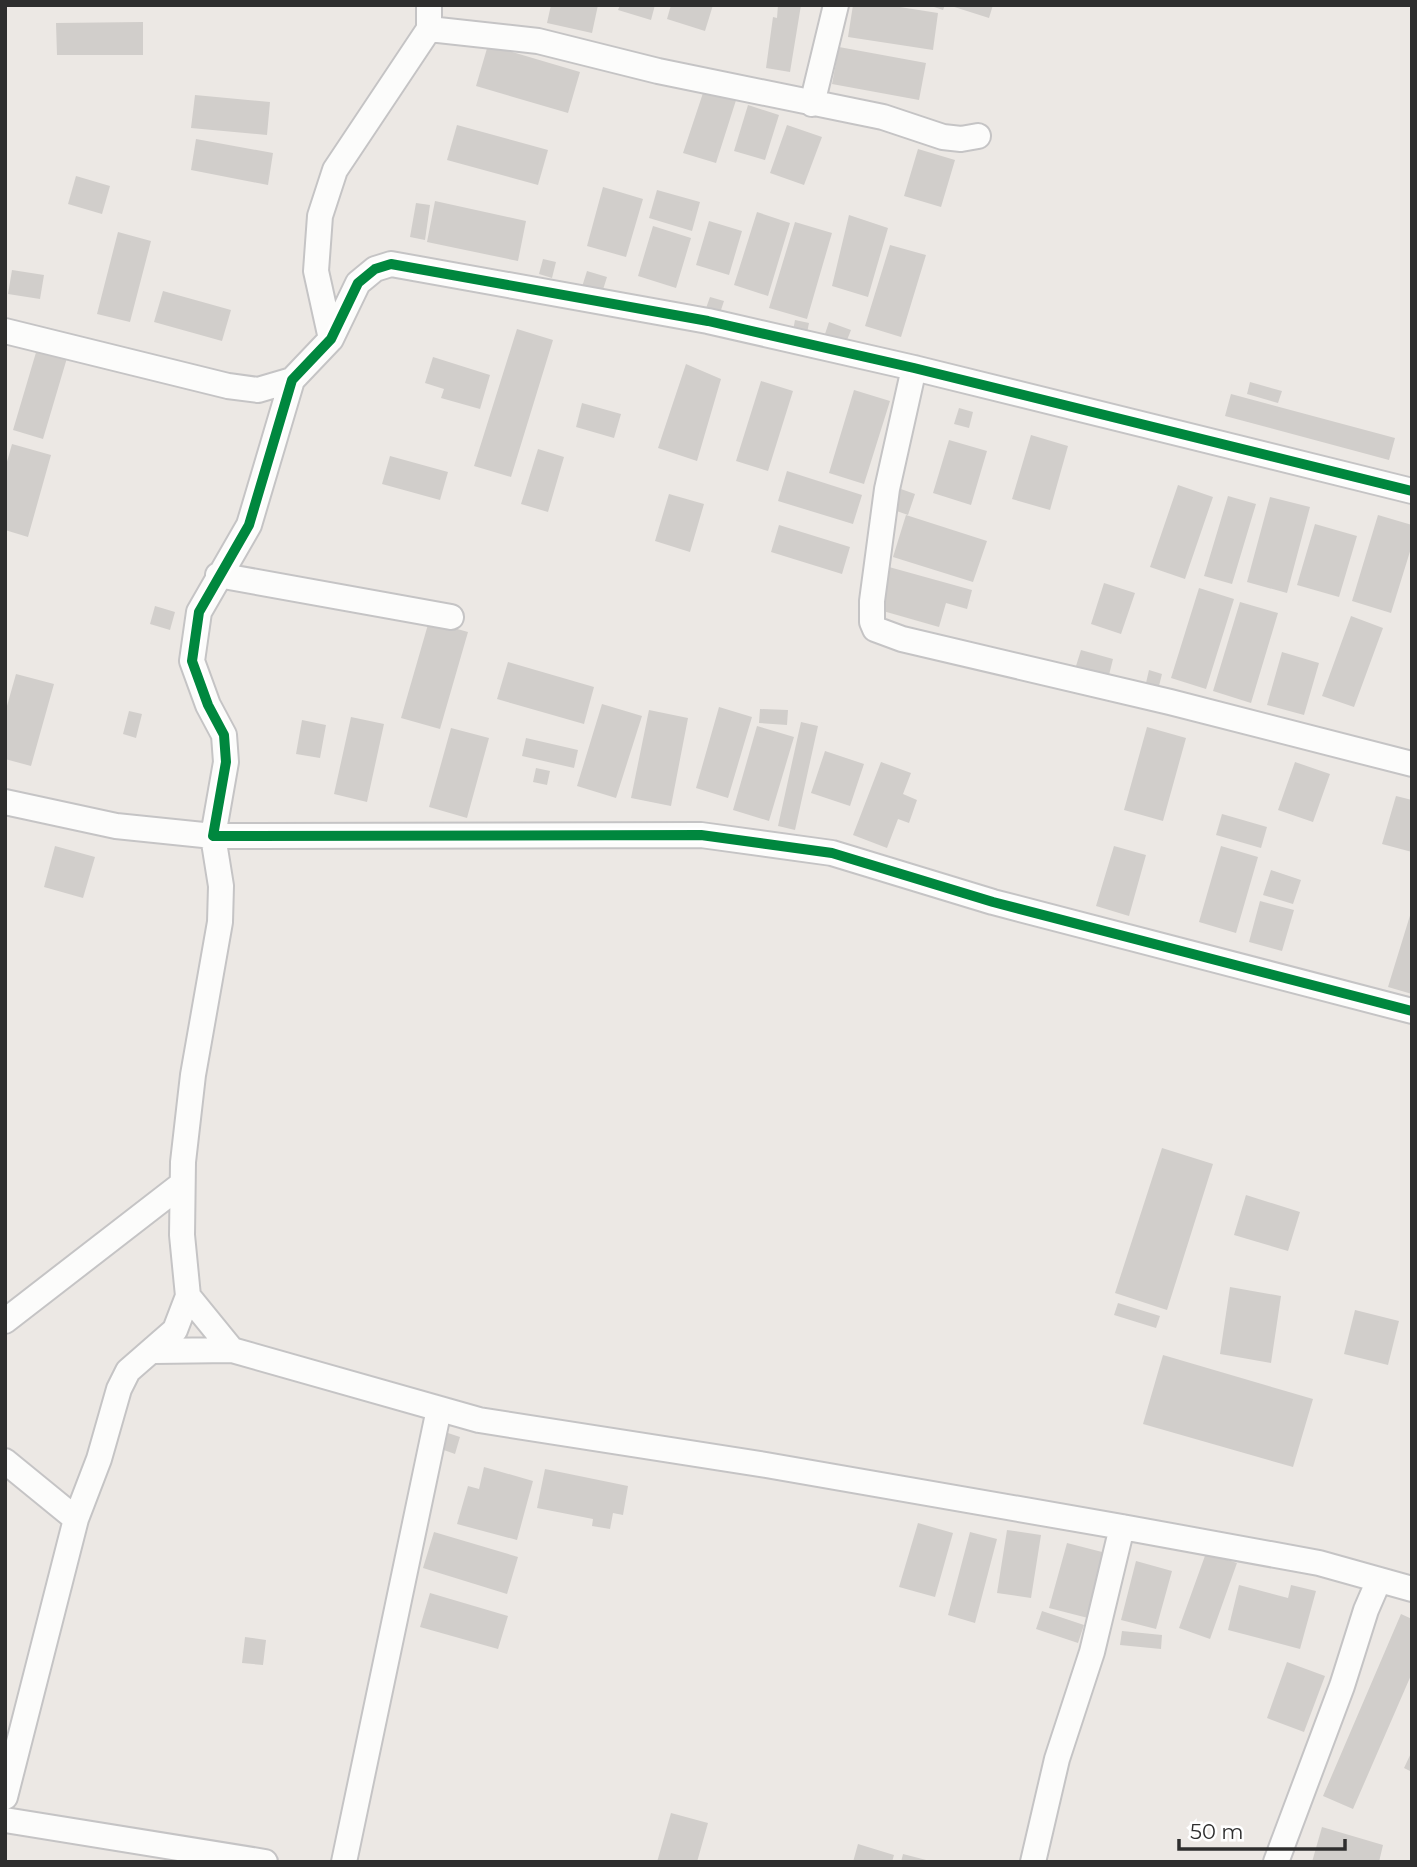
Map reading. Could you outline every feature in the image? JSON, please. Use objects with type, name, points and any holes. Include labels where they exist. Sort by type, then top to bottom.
[{"type":"street","points":[[813,104],[836,5]]},
{"type":"street","points":[[331,339],[316,271],[320,216],[335,170],[429,17],[658,71],[883,117],[943,137],[961,139],[978,136]]},
{"type":"street","points":[[5,1797],[76,1519],[99,1459],[119,1389],[128,1371],[176,1331],[188,1296],[182,1235],[183,1161],[193,1075],[220,922],[221,886],[213,836],[226,762],[224,734],[208,705],[192,661],[199,612],[249,525],[292,380],[331,339],[358,283],[374,269],[391,264],[708,321],[914,368],[1412,491]]},
{"type":"street","points":[[5,331],[228,386],[258,390],[292,380]]},
{"type":"street","points":[[914,368],[887,489],[872,601],[872,622],[875,629],[902,639],[1170,702],[1412,764]]},
{"type":"street","points":[[218,575],[451,617]]},
{"type":"street","points":[[5,803],[116,826],[213,836],[701,835],[832,853],[993,902],[1412,1011]]},
{"type":"street","points":[[5,1321],[182,1184]]},
{"type":"street","points":[[188,1296],[232,1350]]},
{"type":"street","points":[[154,1351],[232,1350],[479,1420],[766,1465],[1122,1527],[1319,1563],[1412,1589]]},
{"type":"street","points":[[344,1862],[439,1409]]},
{"type":"street","points":[[5,1461],[76,1519]]},
{"type":"street","points":[[1033,1862],[1057,1759],[1092,1651],[1122,1527]]},
{"type":"street","points":[[1276,1862],[1379,1580]]},
{"type":"street","points":[[5,1820],[265,1862]]},
{"type":"building","points":[[551,5],[598,5],[592,33],[547,23]]},
{"type":"building","points":[[620,5],[655,5],[651,20],[618,10]]},
{"type":"building","points":[[671,5],[713,5],[705,31],[667,19]]},
{"type":"building","points":[[778,5],[801,5],[790,72],[766,68],[773,17],[777,18]]},
{"type":"building","points":[[853,5],[887,5],[938,13],[933,50],[848,37]]},
{"type":"building","points":[[928,5],[945,5],[943,10]]},
{"type":"building","points":[[948,5],[993,5],[989,18]]},
{"type":"building","points":[[143,22],[143,55],[57,55],[56,23]]},
{"type":"building","points":[[488,45],[580,72],[568,113],[476,86]]},
{"type":"building","points":[[839,47],[926,63],[919,100],[832,84]]},
{"type":"building","points":[[706,84],[738,94],[716,163],[683,153]]},
{"type":"building","points":[[195,95],[270,102],[267,135],[191,128]]},
{"type":"building","points":[[748,105],[779,115],[765,160],[734,151]]},
{"type":"building","points":[[457,125],[548,150],[538,185],[447,160]]},
{"type":"building","points":[[787,125],[822,137],[804,185],[770,173]]},
{"type":"building","points":[[196,139],[273,153],[268,185],[191,170]]},
{"type":"building","points":[[918,149],[955,160],[941,207],[904,196]]},
{"type":"building","points":[[76,176],[110,186],[102,214],[68,204]]},
{"type":"building","points":[[603,187],[643,199],[626,257],[587,246]]},
{"type":"building","points":[[657,190],[700,202],[692,231],[649,218]]},
{"type":"building","points":[[435,201],[526,221],[518,261],[427,242]]},
{"type":"building","points":[[416,203],[430,205],[425,240],[410,237]]},
{"type":"building","points":[[757,212],[790,223],[768,296],[734,285]]},
{"type":"building","points":[[849,215],[888,228],[868,297],[832,286]]},
{"type":"building","points":[[709,221],[742,231],[729,275],[696,265]]},
{"type":"building","points":[[795,222],[832,233],[807,319],[769,308]]},
{"type":"building","points":[[653,226],[691,238],[676,288],[638,276]]},
{"type":"building","points":[[118,232],[151,241],[130,322],[97,314]]},
{"type":"building","points":[[890,245],[926,255],[901,337],[865,326]]},
{"type":"building","points":[[543,259],[556,262],[552,278],[539,274]]},
{"type":"building","points":[[12,270],[44,275],[40,299],[8,294]]},
{"type":"building","points":[[587,271],[607,277],[601,296],[581,290]]},
{"type":"building","points":[[163,291],[231,310],[222,341],[154,322]]},
{"type":"building","points":[[710,297],[724,301],[719,316],[705,311]]},
{"type":"building","points":[[795,320],[809,323],[806,338],[792,336]]},
{"type":"building","points":[[829,322],[851,330],[843,350],[822,343]]},
{"type":"building","points":[[517,329],[553,340],[511,477],[474,466]]},
{"type":"building","points":[[37,349],[67,358],[43,439],[13,430]]},
{"type":"building","points":[[433,357],[490,375],[480,409],[441,398],[444,389],[425,383]]},
{"type":"building","points":[[686,364],[721,379],[697,461],[658,448]]},
{"type":"building","points":[[761,381],[793,391],[768,471],[736,461]]},
{"type":"building","points":[[1250,382],[1282,391],[1278,403],[1247,394]]},
{"type":"building","points":[[854,390],[890,401],[864,484],[829,473]]},
{"type":"building","points":[[1231,394],[1395,438],[1389,460],[1225,416]]},
{"type":"building","points":[[582,403],[621,414],[614,438],[576,427]]},
{"type":"building","points":[[959,408],[973,412],[969,428],[954,424]]},
{"type":"building","points":[[1031,435],[1068,446],[1050,510],[1012,499]]},
{"type":"building","points":[[949,440],[987,451],[971,505],[933,493]]},
{"type":"building","points":[[12,444],[51,455],[28,537],[5,530],[5,469]]},
{"type":"building","points":[[538,449],[564,457],[548,512],[521,504]]},
{"type":"building","points":[[390,456],[448,472],[440,500],[382,484]]},
{"type":"building","points":[[787,471],[862,495],[853,524],[778,501]]},
{"type":"building","points":[[1178,485],[1213,497],[1185,579],[1150,567]]},
{"type":"building","points":[[898,488],[915,494],[908,515],[891,509]]},
{"type":"building","points":[[669,494],[704,504],[690,552],[655,541]]},
{"type":"building","points":[[1228,496],[1256,504],[1232,584],[1204,576]]},
{"type":"building","points":[[1270,497],[1310,507],[1287,593],[1247,582]]},
{"type":"building","points":[[906,515],[987,541],[973,582],[893,557]]},
{"type":"building","points":[[1378,515],[1412,525],[1412,545],[1391,613],[1352,601]]},
{"type":"building","points":[[1315,524],[1357,536],[1339,597],[1297,585]]},
{"type":"building","points":[[779,525],[850,547],[842,574],[771,552]]},
{"type":"building","points":[[889,567],[972,590],[967,609],[946,603],[939,627],[876,609]]},
{"type":"building","points":[[1104,583],[1135,593],[1121,634],[1091,624]]},
{"type":"building","points":[[1199,588],[1234,599],[1206,689],[1171,678]]},
{"type":"building","points":[[1240,602],[1278,613],[1251,703],[1213,691]]},
{"type":"building","points":[[155,606],[175,612],[170,630],[150,624]]},
{"type":"building","points":[[1351,616],[1383,628],[1354,707],[1322,696]]},
{"type":"building","points":[[429,621],[468,632],[440,729],[401,718]]},
{"type":"building","points":[[1081,650],[1113,659],[1109,675],[1076,666]]},
{"type":"building","points":[[1282,652],[1319,663],[1304,715],[1267,705]]},
{"type":"building","points":[[508,662],[594,687],[584,724],[497,699]]},
{"type":"building","points":[[1149,670],[1162,674],[1159,686],[1146,683]]},
{"type":"building","points":[[16,674],[54,684],[31,766],[5,759],[5,713]]},
{"type":"building","points":[[602,704],[642,716],[616,798],[577,786]]},
{"type":"building","points":[[719,707],[752,717],[728,798],[696,788]]},
{"type":"building","points":[[760,709],[788,710],[787,725],[759,723]]},
{"type":"building","points":[[649,710],[688,718],[671,806],[631,798]]},
{"type":"building","points":[[129,711],[142,714],[136,738],[123,734]]},
{"type":"building","points":[[351,717],[384,724],[367,802],[334,794]]},
{"type":"building","points":[[302,720],[326,725],[320,758],[296,754]]},
{"type":"building","points":[[801,722],[818,726],[795,830],[778,826]]},
{"type":"building","points":[[757,726],[794,737],[769,821],[733,810]]},
{"type":"building","points":[[1147,727],[1186,738],[1163,821],[1124,810]]},
{"type":"building","points":[[451,728],[489,738],[467,818],[429,807]]},
{"type":"building","points":[[526,738],[578,750],[574,768],[522,756]]},
{"type":"building","points":[[825,751],[864,764],[850,806],[811,793]]},
{"type":"building","points":[[881,762],[911,773],[903,794],[917,800],[909,823],[898,819],[887,848],[853,835]]},
{"type":"building","points":[[1295,762],[1330,774],[1313,822],[1278,810]]},
{"type":"building","points":[[536,768],[550,771],[547,785],[533,782]]},
{"type":"building","points":[[1396,796],[1412,800],[1412,852],[1382,844]]},
{"type":"building","points":[[1222,814],[1267,827],[1261,848],[1216,835]]},
{"type":"building","points":[[55,846],[95,857],[83,898],[44,887]]},
{"type":"building","points":[[1114,846],[1146,855],[1129,916],[1096,906]]},
{"type":"building","points":[[1221,846],[1258,857],[1236,933],[1199,922]]},
{"type":"building","points":[[1271,870],[1301,880],[1293,904],[1263,895]]},
{"type":"building","points":[[1260,901],[1294,910],[1282,951],[1249,942]]},
{"type":"building","points":[[1412,909],[1412,994],[1388,987]]},
{"type":"building","points":[[1162,1148],[1213,1164],[1167,1310],[1115,1293]]},
{"type":"building","points":[[1246,1195],[1300,1212],[1288,1251],[1234,1235]]},
{"type":"building","points":[[1230,1287],[1281,1296],[1271,1363],[1220,1354]]},
{"type":"building","points":[[1118,1303],[1160,1316],[1156,1328],[1114,1315]]},
{"type":"building","points":[[1355,1310],[1399,1321],[1388,1365],[1344,1354]]},
{"type":"building","points":[[1163,1355],[1313,1399],[1293,1467],[1143,1424]]},
{"type":"building","points":[[448,1433],[460,1437],[455,1454],[441,1449]]},
{"type":"building","points":[[484,1467],[533,1481],[517,1540],[457,1524],[468,1486],[479,1489]]},
{"type":"building","points":[[545,1469],[628,1486],[623,1515],[613,1513],[610,1529],[592,1526],[593,1519],[537,1508]]},
{"type":"building","points":[[918,1523],[953,1533],[935,1597],[899,1587]]},
{"type":"building","points":[[1007,1530],[1041,1535],[1031,1598],[997,1593]]},
{"type":"building","points":[[434,1532],[518,1557],[507,1594],[423,1568]]},
{"type":"building","points":[[970,1532],[997,1539],[975,1623],[948,1615]]},
{"type":"building","points":[[1067,1543],[1106,1553],[1088,1618],[1049,1608]]},
{"type":"building","points":[[1206,1553],[1237,1563],[1210,1639],[1179,1628]]},
{"type":"building","points":[[1136,1561],[1172,1571],[1156,1629],[1121,1620]]},
{"type":"building","points":[[1239,1585],[1288,1598],[1291,1585],[1316,1591],[1300,1649],[1228,1630]]},
{"type":"building","points":[[430,1593],[508,1616],[498,1649],[420,1627]]},
{"type":"building","points":[[1042,1611],[1084,1625],[1078,1643],[1036,1629]]},
{"type":"building","points":[[1401,1614],[1412,1619],[1412,1673],[1353,1809],[1323,1796]]},
{"type":"building","points":[[1122,1631],[1162,1635],[1161,1649],[1120,1645]]},
{"type":"building","points":[[245,1637],[266,1640],[263,1665],[242,1663]]},
{"type":"building","points":[[1287,1662],[1325,1676],[1304,1732],[1267,1718]]},
{"type":"building","points":[[1412,1751],[1412,1772],[1404,1768]]},
{"type":"building","points":[[671,1813],[708,1823],[697,1862],[657,1862]]},
{"type":"building","points":[[1322,1827],[1383,1845],[1379,1862],[1312,1862]]},
{"type":"building","points":[[858,1844],[894,1855],[892,1862],[853,1862]]},
{"type":"building","points":[[903,1854],[930,1861],[930,1862],[901,1862]]},
{"type":"cycle path","points":[[1412,491],[914,368],[708,321],[391,264],[375,269],[358,283],[331,339],[292,380],[249,525],[199,612],[192,661],[208,705],[224,735],[226,762],[213,836],[701,835],[832,853],[993,902],[1412,1011]]}]
